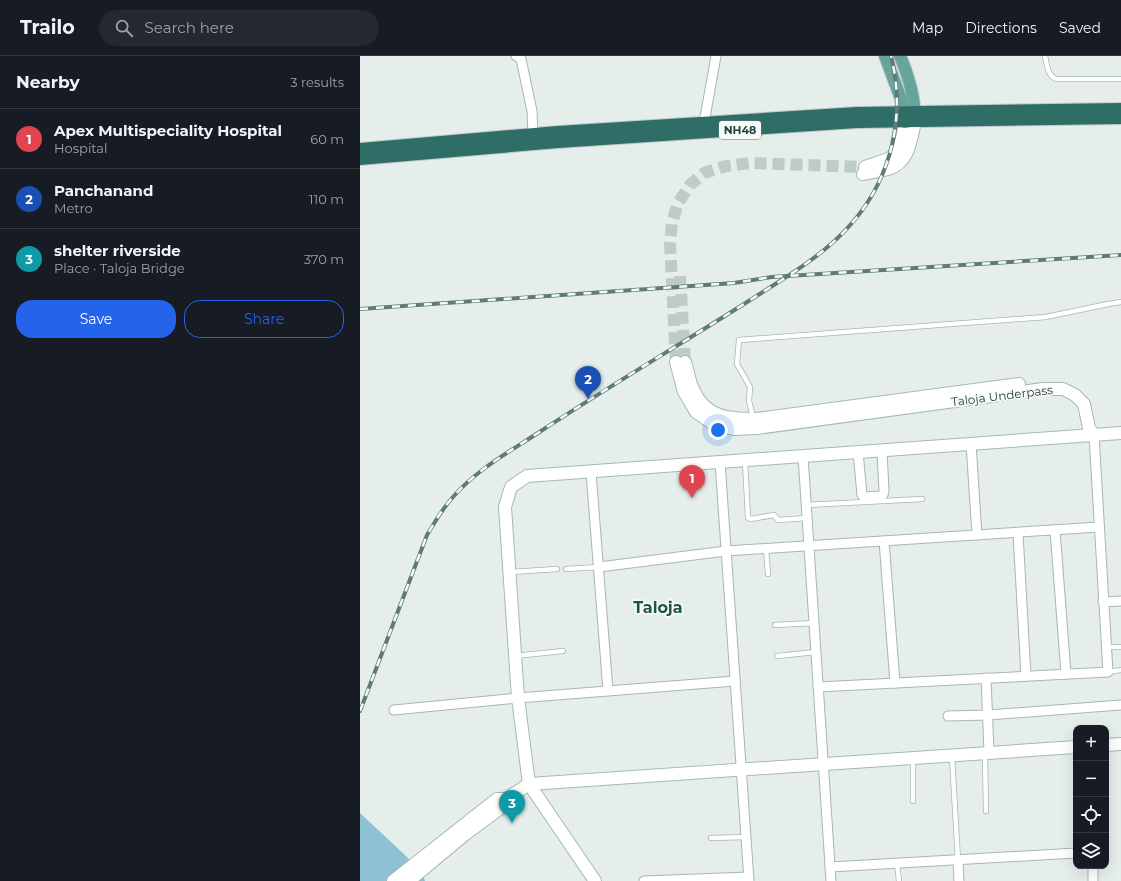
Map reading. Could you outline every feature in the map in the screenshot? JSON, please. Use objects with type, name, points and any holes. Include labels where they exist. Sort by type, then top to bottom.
[{"type":"highway","name":"NH48","points":[[360,159],[558,142],[857,122],[910,117],[1121,109]]},
{"type":"highway","name":"NH48","points":[[360,149],[533,134],[857,113],[910,117],[1121,118]]},
{"type":"main road","points":[[884,56],[901,99],[910,117]]},
{"type":"main road","points":[[900,56],[909,78],[913,96],[910,117]]},
{"type":"street","points":[[516,56],[521,60],[532,111],[533,134]]},
{"type":"street","points":[[704,123],[716,56]]},
{"type":"street","points":[[863,170],[890,169],[899,164],[907,154],[910,117]]},
{"type":"street","name":"Taloja Underpass","points":[[681,362],[693,389],[703,405],[719,416],[735,420],[754,419],[1042,381],[1065,381],[1080,389],[1092,401],[1097,427],[1094,435],[1089,428],[1084,404],[1075,395],[1063,389],[1043,389],[765,427],[734,429],[715,425],[696,412],[684,392],[681,362]]},
{"type":"street","points":[[595,881],[529,784],[518,698],[505,506],[511,487],[527,476],[1121,433]]},
{"type":"street","points":[[818,687],[1108,672],[1094,435]]},
{"type":"street","points":[[971,444],[977,535]]},
{"type":"street","points":[[858,452],[862,495],[864,497],[883,495],[882,451]]},
{"type":"street","points":[[803,456],[831,881]]},
{"type":"street","points":[[644,881],[749,879],[720,462]]},
{"type":"street","points":[[591,472],[608,691]]},
{"type":"street","points":[[599,567],[726,552],[1099,527]]},
{"type":"street","points":[[1055,530],[1066,674]]},
{"type":"street","points":[[1018,532],[1026,676]]},
{"type":"street","points":[[884,541],[895,683]]},
{"type":"street","points":[[1104,602],[1121,601]]},
{"type":"street","points":[[986,678],[988,715],[987,752]]},
{"type":"street","points":[[394,710],[518,698],[735,681]]},
{"type":"street","points":[[948,716],[988,715],[1121,705]]},
{"type":"street","points":[[1109,745],[1121,744]]},
{"type":"street","points":[[393,881],[461,832],[502,807],[506,799],[529,784],[1073,747]]},
{"type":"street","points":[[409,881],[461,832]]},
{"type":"street","points":[[830,867],[1073,852]]},
{"type":"street","points":[[958,860],[959,881]]},
{"type":"street","points":[[1093,869],[1094,881]]},
{"type":"lane","points":[[1045,56],[1049,73],[1056,79],[1121,79]]},
{"type":"lane","points":[[754,419],[749,400],[750,387],[737,364],[738,340],[1046,317],[1121,302]]},
{"type":"lane","points":[[745,461],[748,518],[751,519],[774,515],[778,520],[807,518]]},
{"type":"lane","points":[[806,505],[922,499]]},
{"type":"lane","points":[[766,549],[768,574]]},
{"type":"lane","points":[[566,569],[599,567]]},
{"type":"lane","points":[[509,572],[557,569]]},
{"type":"lane","points":[[775,625],[814,624]]},
{"type":"lane","points":[[1106,647],[1121,647]]},
{"type":"lane","points":[[515,656],[563,652]]},
{"type":"lane","points":[[777,656],[816,652]]},
{"type":"lane","points":[[1108,672],[1121,670]]},
{"type":"lane","points":[[986,811],[987,752]]},
{"type":"lane","points":[[952,755],[958,860]]},
{"type":"lane","points":[[913,758],[913,801]]},
{"type":"lane","points":[[711,838],[746,838]]},
{"type":"lane","points":[[897,863],[899,881]]},
{"type":"water","points":[[360,813],[407,857],[425,881],[360,881]]},
{"type":"tunnel","points":[[676,362],[670,243],[672,223],[678,203],[690,185],[704,173],[726,166],[751,163],[863,167]]},
{"type":"tunnel","points":[[680,276],[685,362]]},
{"type":"railway","points":[[360,711],[427,535],[445,506],[462,487],[483,469],[506,453],[801,267],[828,247],[852,223],[866,205],[877,186],[886,166],[892,144],[896,123],[897,101],[891,56]]},
{"type":"railway","points":[[360,309],[734,283],[772,277],[1121,255]]},
{"type":"place","name":"Panchanand","points":[[588,399]]},
{"type":"place","name":"Apex Multispeciality Hospital","points":[[692,498]]},
{"type":"place","name":"shelter riverside","points":[[512,823]]},
{"type":"district","name":"Taloja","points":[[658,607]]}]
